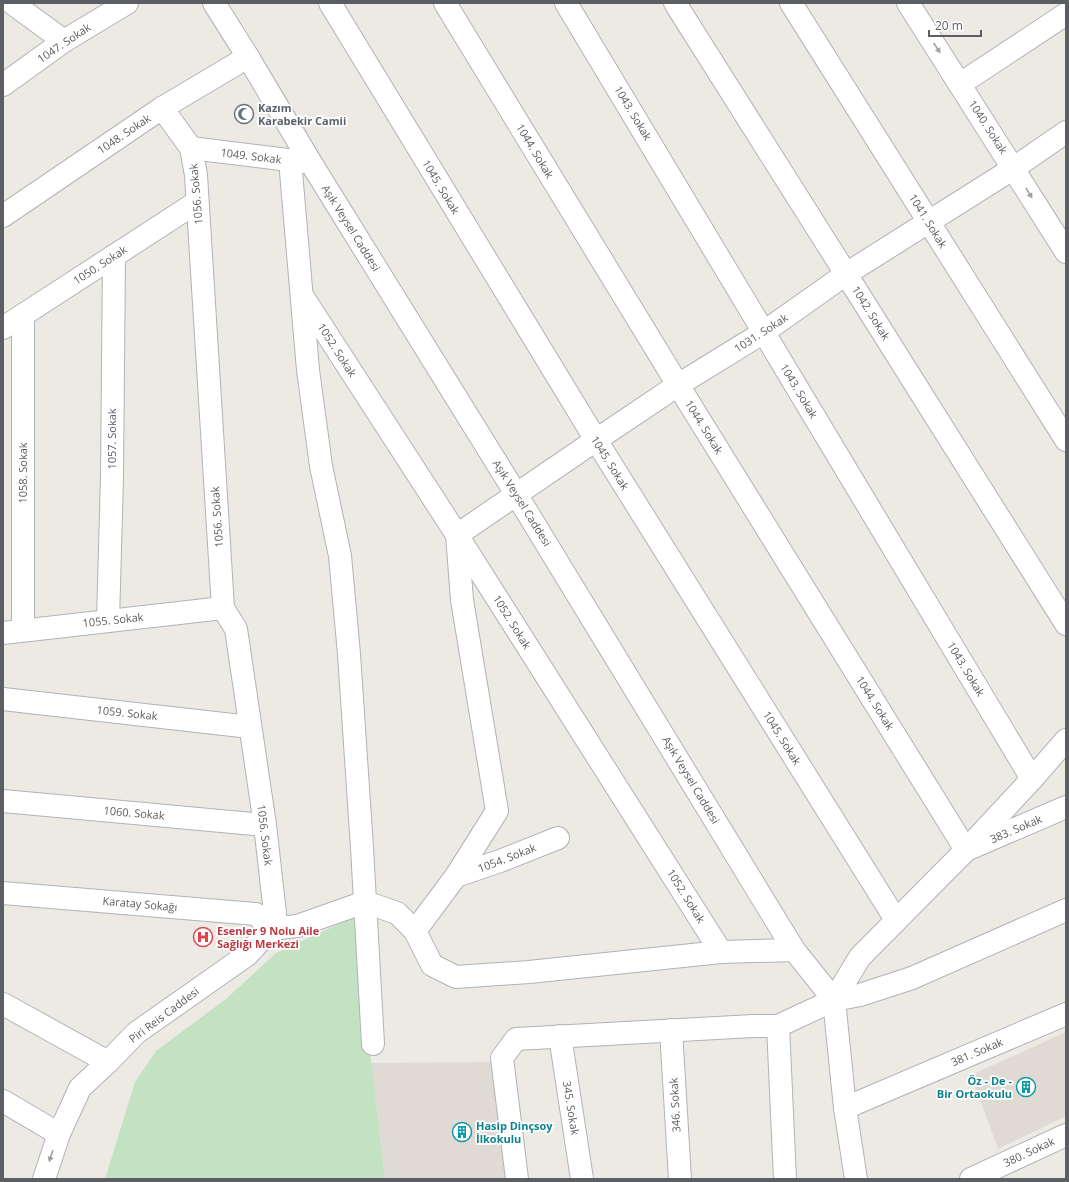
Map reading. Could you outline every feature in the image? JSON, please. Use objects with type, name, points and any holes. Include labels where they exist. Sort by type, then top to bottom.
[{"type":"street","points":[[12,3],[64,41]]},
{"type":"street","name":"1047. Sokak","points":[[3,85],[64,41],[127,3]]},
{"type":"street","name":"1045. Sokak","points":[[330,3],[596,440],[896,920]]},
{"type":"street","name":"1044. Sokak","points":[[445,3],[678,385],[966,850]]},
{"type":"street","name":"1043. Sokak","points":[[566,3],[1032,780]]},
{"type":"street","name":"1042. Sokak","points":[[674,3],[1066,624]]},
{"type":"street","name":"1041. Sokak","points":[[791,3],[1066,440]]},
{"type":"street","name":"1040. Sokak","points":[[908,3],[1065,250]]},
{"type":"street","name":"Aşık Veysel Caddesi","points":[[222,6],[248,57],[311,163],[516,494],[794,950],[834,1000]]},
{"type":"street","points":[[960,84],[1066,14]]},
{"type":"street","name":"1048. Sokak","points":[[3,216],[162,108],[248,57]]},
{"type":"street","name":"1056. Sokak","points":[[162,108],[191,148],[196,175],[223,608],[236,629],[265,826],[276,922],[271,929]]},
{"type":"street","name":"1031. Sokak","points":[[457,535],[678,385],[764,332],[846,274],[1014,168],[1066,132]]},
{"type":"street","name":"1049. Sokak","points":[[191,148],[311,163]]},
{"type":"street","points":[[290,160],[308,370],[321,466],[340,556],[349,662],[373,1044]]},
{"type":"street","name":"1050. Sokak","points":[[3,328],[197,202]]},
{"type":"street","name":"1057. Sokak","points":[[108,621],[112,477],[114,256]]},
{"type":"street","name":"1052. Sokak","points":[[301,294],[457,535],[721,952]]},
{"type":"street","name":"1058. Sokak","points":[[13,631],[23,315]]},
{"type":"street","points":[[415,931],[456,876],[498,811],[462,600],[457,535]]},
{"type":"street","name":"1055. Sokak","points":[[13,631],[223,608]]},
{"type":"street","name":"1059. Sokak","points":[[3,699],[250,727]]},
{"type":"street","points":[[856,1179],[845,1108],[834,1000],[860,957],[966,850],[1032,780],[1066,740]]},
{"type":"street","name":"1060. Sokak","points":[[3,801],[265,826]]},
{"type":"street","name":"383. Sokak","points":[[966,850],[1066,807]]},
{"type":"street","name":"1054. Sokak","points":[[456,876],[500,861],[558,838]]},
{"type":"street","name":"Karatay Sokağı","points":[[3,893],[256,914],[271,929]]},
{"type":"street","points":[[271,929],[297,926],[365,902],[397,913],[415,931],[432,965],[456,977],[529,972],[721,952],[794,950]]},
{"type":"street","points":[[517,1179],[502,1058],[516,1039],[671,1030],[778,1026],[834,1000],[860,995],[912,978],[1066,910]]},
{"type":"street","name":"Piri Reis Caddesi","points":[[44,1179],[59,1134],[80,1088],[136,1033],[247,955],[271,929]]},
{"type":"street","points":[[3,1004],[108,1062]]},
{"type":"street","name":"381. Sokak","points":[[845,1108],[1066,1014]]},
{"type":"street","points":[[778,1026],[785,1179]]},
{"type":"street","name":"346. Sokak","points":[[671,1030],[680,1179]]},
{"type":"street","name":"345. Sokak","points":[[560,1036],[582,1179]]},
{"type":"street","points":[[3,1101],[59,1134]]},
{"type":"street","name":"380. Sokak","points":[[971,1179],[1066,1135]]},
{"type":"shaded area","name":"Öz - De - Bir Ortaokulu","points":[[1066,1032],[1066,1116],[998,1149],[971,1075]]},
{"type":"shaded area","points":[[492,1062],[509,1179],[385,1179],[371,1063]]},
{"type":"green space","points":[[354,917],[385,1179],[105,1179],[135,1082],[156,1051],[226,999],[276,953]]},
{"type":"place","name":"Kazım Karabekir Camii","points":[[244,114]]},
{"type":"place","name":"Esenler 9 Nolu Aile Sağlığı Merkezi","points":[[203,937]]},
{"type":"place","name":"Öz - De - Bir Ortaokulu","points":[[1026,1087]]},
{"type":"place","name":"Hasip Dinçsoy İlkokulu","points":[[462,1132]]}]
